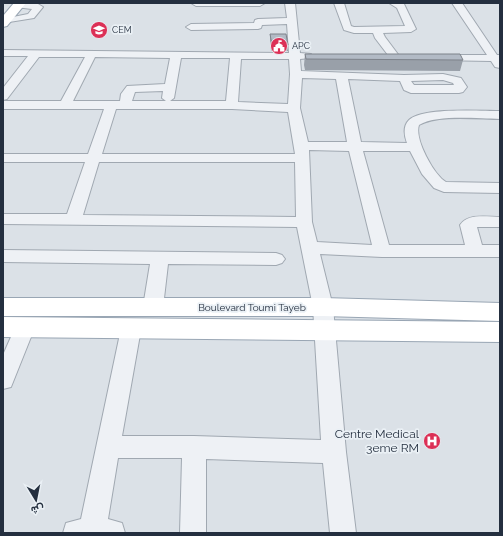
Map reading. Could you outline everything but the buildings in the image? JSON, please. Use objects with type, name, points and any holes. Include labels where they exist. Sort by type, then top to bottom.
[{"type":"main road","points":[[5,17],[19,4]]},
{"type":"main road","name":"Boulevard Toumi Tayeb","points":[[3,307],[153,307],[324,318],[500,332]]},
{"type":"main road","name":"Boulevard Toumi Tayeb","points":[[14,327],[131,329],[324,318],[500,312]]},
{"type":"street","points":[[193,16],[260,3],[258,27]]},
{"type":"street","points":[[290,3],[296,74],[294,108],[302,152],[304,222],[311,248],[324,318],[334,452],[343,533]]},
{"type":"street","points":[[339,3],[347,28],[354,30],[411,30],[401,6],[394,3]]},
{"type":"street","points":[[457,3],[498,61]]},
{"type":"street","points":[[5,17],[31,16],[38,7],[19,4]]},
{"type":"street","points":[[193,16],[258,27],[291,21]]},
{"type":"street","points":[[376,30],[380,38],[398,57],[379,57]]},
{"type":"street","points":[[3,53],[182,53],[236,56],[259,52],[295,56],[318,56]]},
{"type":"street","points":[[3,96],[36,53]]},
{"type":"street","points":[[167,105],[170,87],[182,53]]},
{"type":"street","points":[[65,105],[91,54]]},
{"type":"street","points":[[232,106],[236,56]]},
{"type":"street","points":[[425,57],[498,61]]},
{"type":"street","points":[[296,74],[404,78]]},
{"type":"street","points":[[341,75],[354,146],[382,251]]},
{"type":"street","points":[[72,220],[94,158],[118,105],[131,89],[170,87]]},
{"type":"street","points":[[3,105],[167,105],[294,108]]},
{"type":"street","points":[[500,115],[426,116],[415,121],[411,128],[414,147],[436,184],[444,187],[500,188]]},
{"type":"street","points":[[3,158],[94,158],[302,152],[354,146],[414,147]]},
{"type":"street","points":[[3,219],[304,222]]},
{"type":"street","points":[[475,251],[468,225],[473,222],[500,222]]},
{"type":"street","points":[[311,248],[382,251],[500,251]]},
{"type":"street","points":[[3,256],[276,259]]},
{"type":"street","points":[[153,307],[160,258]]},
{"type":"street","points":[[3,380],[14,327]]},
{"type":"street","points":[[93,533],[131,329]]},
{"type":"street","points":[[110,447],[194,447],[334,452]]},
{"type":"street","points":[[193,533],[194,447]]},
{"type":"place","name":"CEM","points":[[99,30]]},
{"type":"place","name":"APC","points":[[279,46]]},
{"type":"place","name":"Centre Medical 3eme RM","points":[[432,441]]}]
